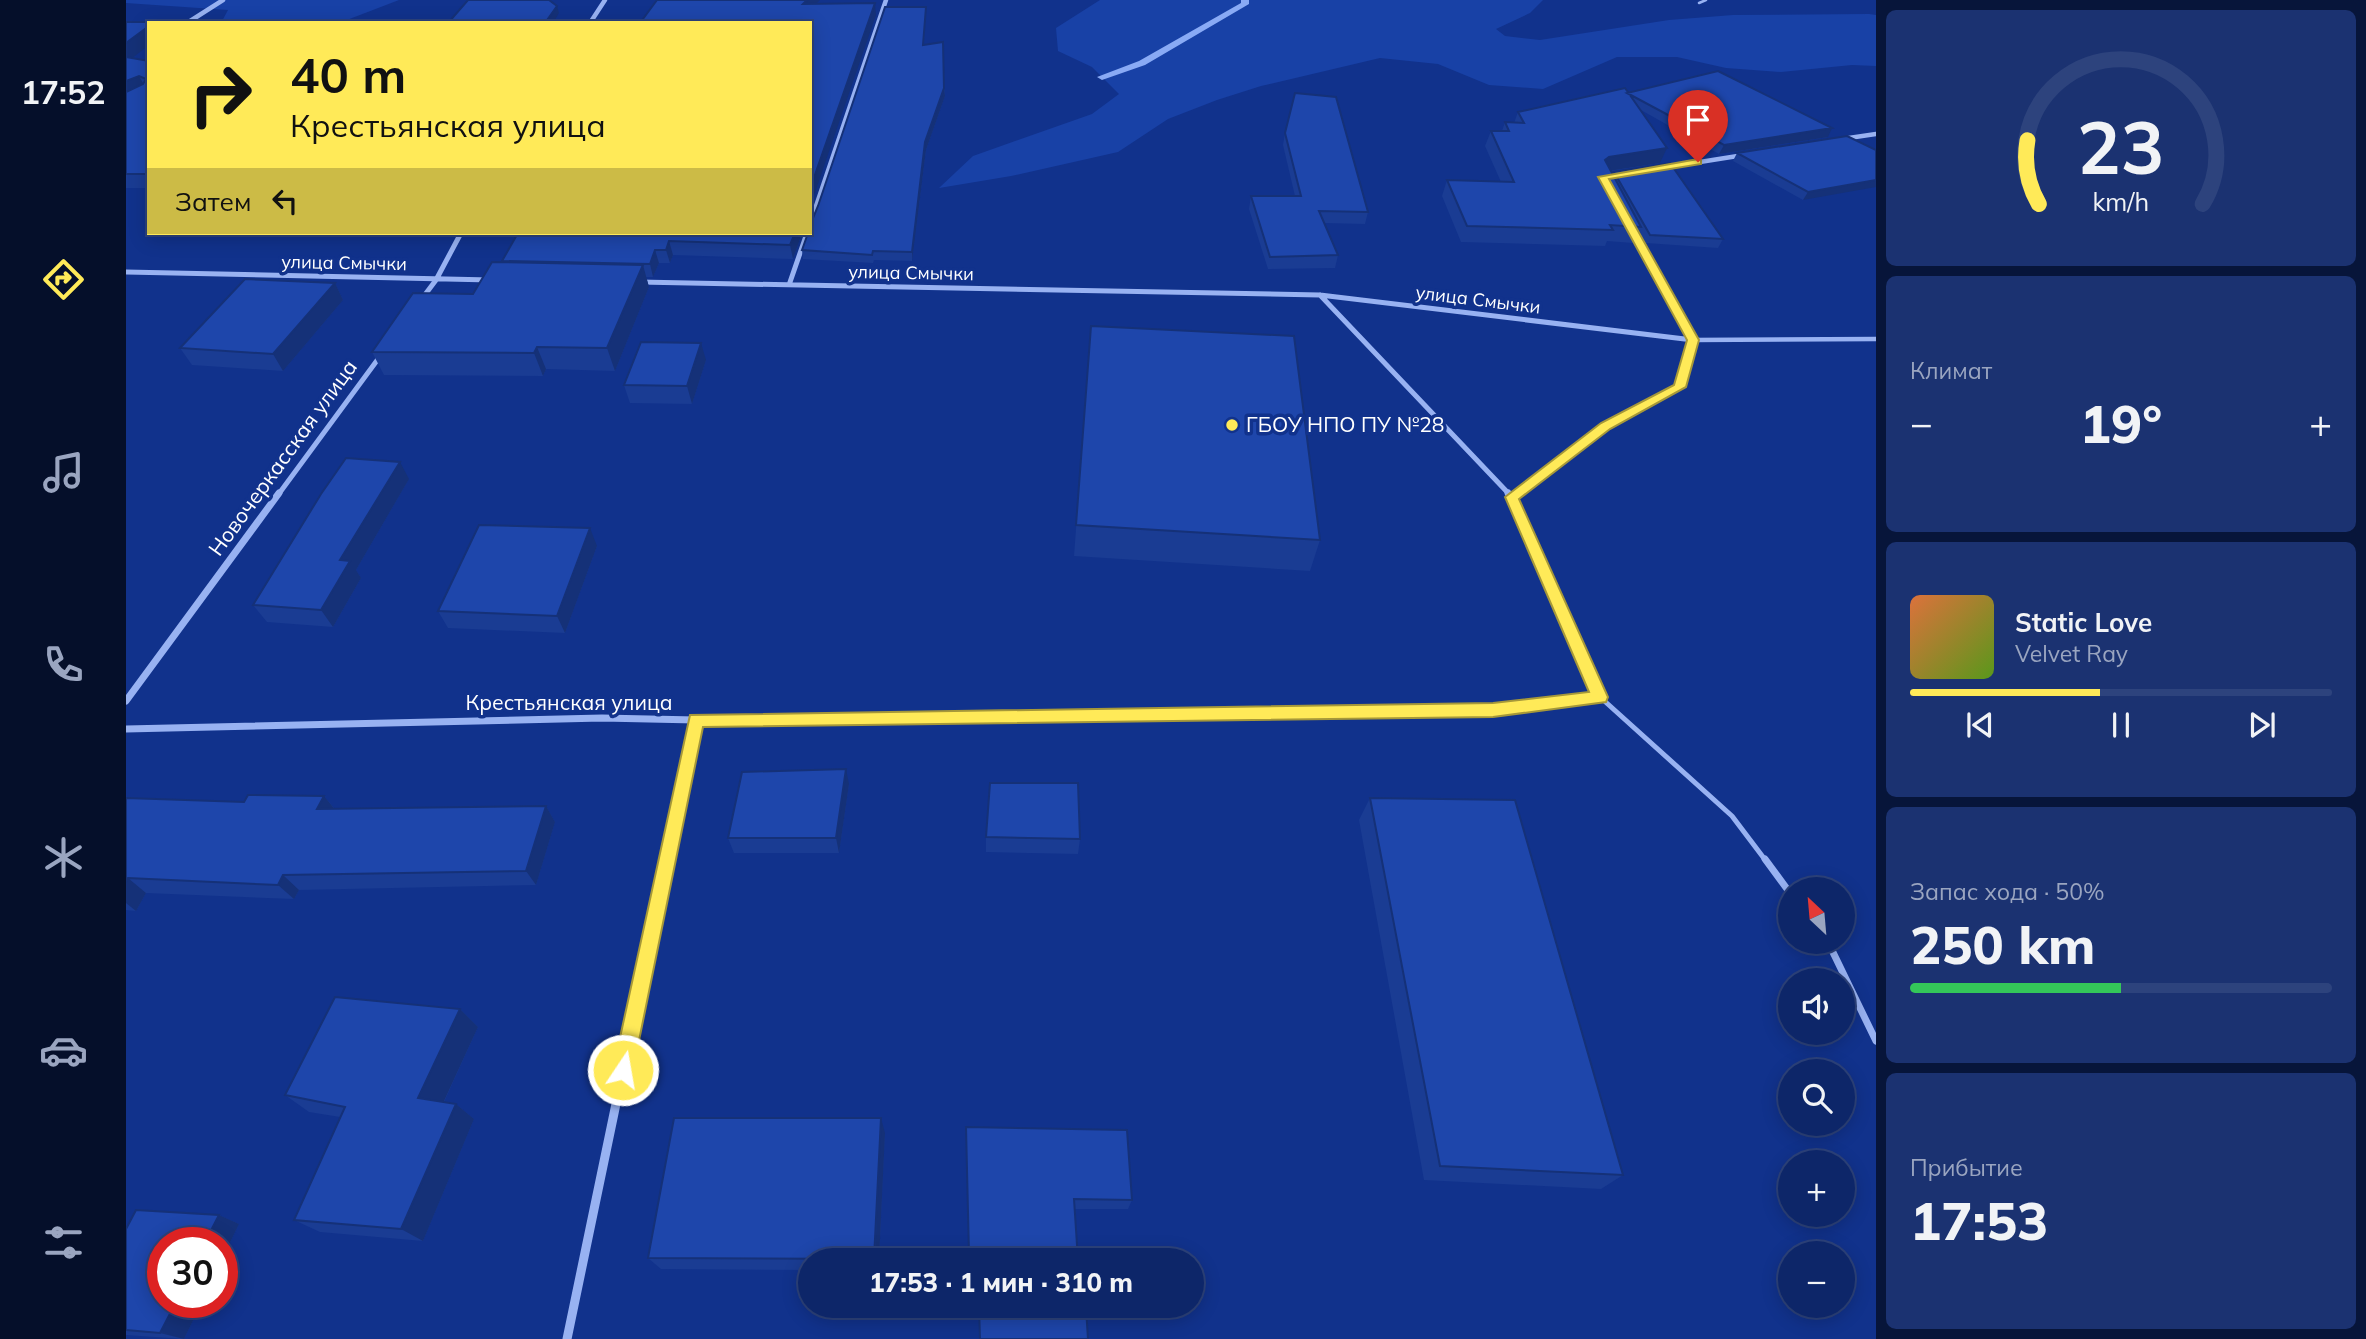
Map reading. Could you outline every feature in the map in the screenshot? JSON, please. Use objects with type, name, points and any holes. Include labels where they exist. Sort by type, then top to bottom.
[{"type":"street","points":[[190,21],[223,0]]},
{"type":"street","points":[[591,21],[605,0]]},
{"type":"street","points":[[812,218],[886,0]]},
{"type":"street","points":[[1837,140],[1876,134]]},
{"type":"street","points":[[1657,169],[1748,154]]},
{"type":"street","points":[[1512,497],[1606,426],[1680,387],[1693,340],[1628,224]]},
{"type":"street","points":[[420,302],[436,280],[460,235]]},
{"type":"street","points":[[789,285],[806,235]]},
{"type":"street","name":"улица Смычки","points":[[126,272],[506,280]]},
{"type":"street","name":"улица Смычки","points":[[631,282],[1320,295],[1693,340]]},
{"type":"street","points":[[1320,295],[1512,497],[1600,697]]},
{"type":"street","name":"Новочеркасская улица","points":[[126,701],[387,346]]},
{"type":"street","name":"Крестьянская улица","points":[[126,729],[602,718],[696,720],[1493,710],[1600,697]]},
{"type":"street","points":[[567,1339],[696,720]]},
{"type":"lane","points":[[1699,3],[1706,0]]},
{"type":"lane","points":[[1693,340],[1876,339]]},
{"type":"lane","points":[[1600,697],[1731,816],[1778,877]]},
{"type":"lane","points":[[1834,954],[1876,1041]]},
{"type":"shaded area","points":[[126,0],[399,0],[344,21],[222,21],[228,10],[126,3]]},
{"type":"shaded area","points":[[1100,0],[1543,0],[1530,13],[1496,29],[1505,36],[1540,40],[1669,20],[1733,15],[1869,14],[1876,15],[1876,66],[1852,65],[1781,72],[1726,68],[1677,57],[1617,57],[1543,89],[1489,85],[1438,64],[1380,58],[1261,86],[1217,100],[1168,119],[1118,152],[1011,176],[939,188],[973,156],[1092,114],[1119,94],[1092,67],[1058,51],[1056,28]]},
{"type":"building","points":[[468,0],[549,0],[557,6],[546,21],[450,21]]},
{"type":"building","points":[[657,0],[875,3],[812,183],[812,21],[641,21]]},
{"type":"building","points":[[885,7],[926,7],[923,45],[943,42],[944,88],[925,142],[912,252],[873,251],[872,255],[802,250],[807,235],[812,235],[812,219]]},
{"type":"building","points":[[126,22],[147,22],[147,27],[126,43]]},
{"type":"building","points":[[126,57],[147,61],[147,174],[126,174],[126,92],[143,84],[146,79],[139,76],[126,81]]},
{"type":"building","points":[[1718,71],[1832,128],[1724,145],[1627,93]]},
{"type":"building","points":[[1625,88],[1667,148],[1609,157],[1605,160],[1641,227],[1610,225],[1613,230],[1467,226],[1447,180],[1514,182],[1491,131],[1509,131],[1505,122],[1524,123],[1518,112]]},
{"type":"building","points":[[1295,93],[1336,97],[1368,212],[1319,211],[1338,255],[1270,257],[1251,196],[1301,196],[1285,133]]},
{"type":"building","points":[[1847,136],[1876,150],[1876,180],[1808,192],[1737,153]]},
{"type":"building","points":[[1670,163],[1723,239],[1650,235],[1614,172]]},
{"type":"building","points":[[517,235],[794,235],[790,245],[669,241],[666,250],[655,250],[650,264],[502,261]]},
{"type":"building","points":[[492,262],[643,265],[607,348],[537,347],[534,353],[372,352],[413,293],[473,294]]},
{"type":"building","points":[[245,279],[335,283],[273,354],[180,348]]},
{"type":"building","points":[[1091,326],[1294,336],[1320,540],[1076,525]]},
{"type":"building","points":[[641,342],[701,343],[687,386],[624,385]]},
{"type":"building","points":[[346,458],[400,462],[340,560],[350,561],[321,610],[253,605],[321,494]]},
{"type":"building","points":[[479,525],[590,528],[557,616],[438,611]]},
{"type":"building","points":[[846,769],[836,838],[728,838],[742,772]]},
{"type":"building","points":[[990,783],[1078,783],[1080,839],[986,837]]},
{"type":"building","points":[[248,795],[324,796],[317,809],[546,806],[526,871],[283,875],[278,885],[128,878],[126,881],[126,798],[244,802]]},
{"type":"building","points":[[1370,798],[1515,800],[1623,1175],[1440,1166]]},
{"type":"building","points":[[335,997],[460,1009],[418,1098],[456,1104],[401,1229],[294,1220],[345,1107],[285,1095]]},
{"type":"building","points":[[674,1118],[881,1118],[875,1248],[798,1248],[798,1259],[648,1258]]},
{"type":"building","points":[[966,1127],[1127,1130],[1132,1200],[1074,1199],[1077,1248],[969,1248]]},
{"type":"building","points":[[136,1210],[219,1215],[213,1227],[147,1227],[147,1318],[168,1318],[160,1333],[126,1330],[126,1229]]},
{"type":"building","points":[[979,1318],[1087,1318],[1088,1339],[980,1339]]},
{"type":"waterway","points":[[1102,77],[1142,63],[1245,4],[1245,0]]},
{"type":"place","name":"ГБОУ НПО ПУ №28","points":[[1232,425]]},
{"type":"route","points":[[623,1070],[696,720],[1493,710],[1600,697],[1512,497],[1606,426],[1680,387],[1693,340],[1603,177],[1698,162]]}]
